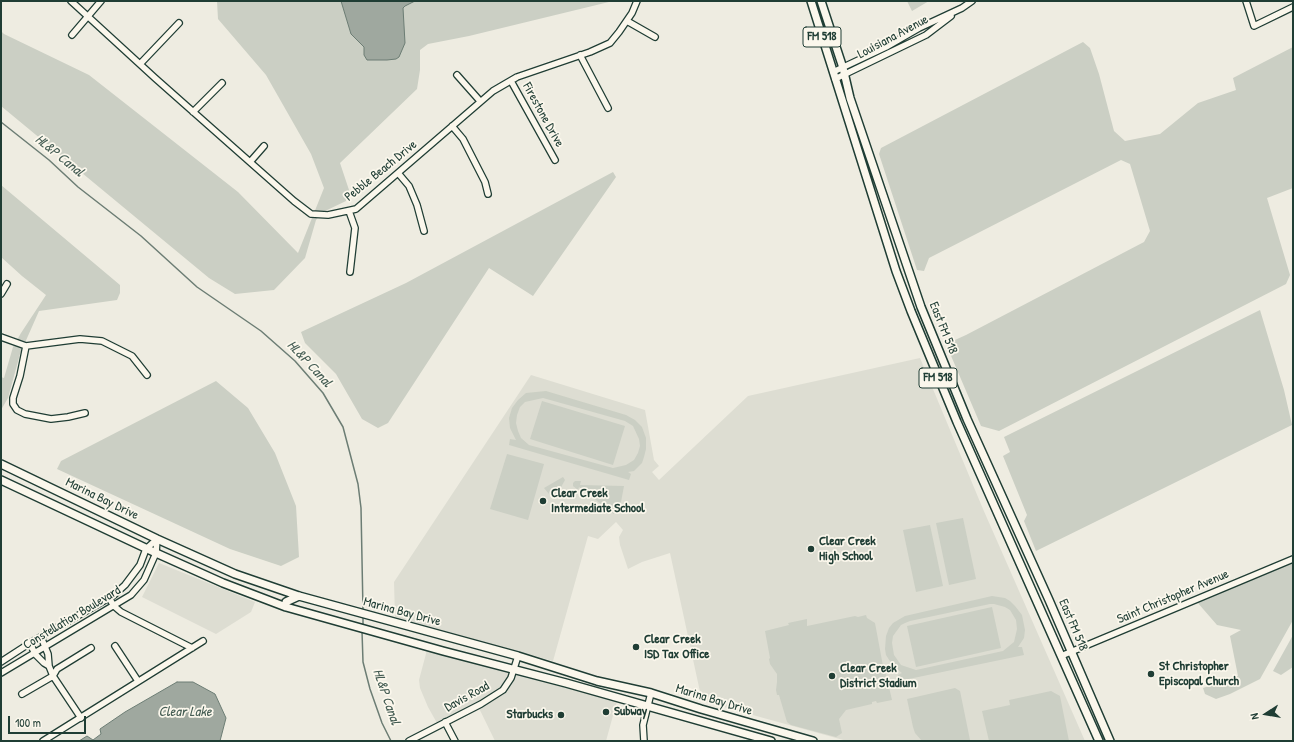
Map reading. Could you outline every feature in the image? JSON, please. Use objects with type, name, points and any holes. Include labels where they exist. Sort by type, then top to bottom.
[{"type":"main road","name":"East FM 518","points":[[811,1],[896,271],[933,366],[1038,605],[1100,741]]},
{"type":"main road","name":"East FM 518","points":[[821,1],[850,98],[921,307],[967,419],[1049,600],[1110,741]]},
{"type":"main road","points":[[866,177],[876,174]]},
{"type":"main road","points":[[896,271],[907,267]]},
{"type":"main road","points":[[933,366],[944,362]]},
{"type":"main road","points":[[957,422],[967,419]]},
{"type":"main road","name":"Marina Bay Drive","points":[[1,464],[157,539],[235,574],[299,596],[518,656],[597,680],[651,693],[785,737],[813,741]]},
{"type":"main road","name":"Marina Bay Drive","points":[[1,480],[146,549],[223,583],[286,607],[566,683],[771,741]]},
{"type":"main road","points":[[990,497],[1000,491]]},
{"type":"main road","points":[[286,607],[286,602],[299,596]]},
{"type":"main road","points":[[1038,605],[1049,600]]},
{"type":"main road","points":[[418,644],[421,630]]},
{"type":"main road","points":[[566,683],[568,672]]},
{"type":"main road","points":[[592,691],[597,680]]},
{"type":"main road","points":[[706,722],[708,711]]},
{"type":"street","name":"Pebble Beach Drive","points":[[71,1],[193,112],[310,214],[328,215],[356,209],[493,91],[511,81],[610,43],[628,21],[637,1]]},
{"type":"street","points":[[72,35],[101,1]]},
{"type":"street","name":"Louisiana Avenue","points":[[843,71],[926,34],[972,1]]},
{"type":"street","points":[[1246,1],[1254,26],[1293,7]]},
{"type":"street","name":"Louisiana Avenue","points":[[834,76],[919,28],[958,10]]},
{"type":"street","points":[[628,21],[655,37]]},
{"type":"street","points":[[140,64],[179,23]]},
{"type":"street","points":[[580,55],[608,108]]},
{"type":"street","points":[[457,75],[480,101]]},
{"type":"street","name":"Firestone Drive","points":[[511,81],[555,160]]},
{"type":"street","points":[[193,112],[222,83]]},
{"type":"street","points":[[452,126],[463,139],[485,182],[488,194]]},
{"type":"street","points":[[250,162],[264,146]]},
{"type":"street","points":[[398,173],[409,186],[417,205],[424,231]]},
{"type":"street","points":[[349,211],[355,228],[350,272]]},
{"type":"street","points":[[1,294],[7,284]]},
{"type":"street","points":[[1,337],[26,346],[80,339],[102,341],[132,356],[147,375]]},
{"type":"street","points":[[26,346],[20,376],[13,398],[13,404],[17,410],[25,414],[51,419],[85,413]]},
{"type":"street","name":"Constellation Boulevard","points":[[1,662],[30,643],[114,595],[125,585],[140,565],[146,549],[157,539]]},
{"type":"street","name":"Constellation Boulevard","points":[[1,674],[131,595],[144,580],[156,553],[157,539]]},
{"type":"street","name":"Saint Christopher Avenue","points":[[1061,656],[1293,559]]},
{"type":"street","points":[[109,598],[114,606],[121,612],[192,648]]},
{"type":"street","points":[[41,637],[53,676],[81,718]]},
{"type":"street","points":[[43,741],[202,641]]},
{"type":"street","points":[[30,643],[35,654],[49,666]]},
{"type":"street","points":[[114,646],[138,681]]},
{"type":"street","points":[[22,694],[53,676],[58,669],[91,648]]},
{"type":"street","name":"Davis Road","points":[[409,741],[480,704],[503,690],[511,678],[518,656]]},
{"type":"street","points":[[644,741],[643,725],[651,693]]},
{"type":"street","points":[[445,722],[455,741]]},
{"type":"shaded area","points":[[217,1],[613,1],[469,36],[428,44],[420,50],[420,70],[417,89],[340,163],[349,190],[346,201],[323,212],[316,220],[305,258],[274,290],[235,294],[209,278],[1,106],[1,31],[4,34],[89,75],[238,192],[298,253],[324,188],[311,154],[266,75],[218,19]]},
{"type":"shaded area","points":[[907,1],[929,1],[912,11]]},
{"type":"shaded area","points":[[1083,42],[1090,48],[1099,74],[1114,131],[1125,141],[1160,134],[1198,103],[1236,90],[1233,78],[1293,47],[1293,188],[1267,198],[1290,275],[1286,284],[999,431],[981,426],[946,344],[1144,242],[1150,231],[1130,164],[1121,160],[929,258],[924,271],[917,270],[879,154],[881,148]]},
{"type":"shaded area","points":[[613,172],[616,177],[533,296],[489,268],[388,423],[378,428],[362,419],[336,374],[305,343],[301,332],[406,283]]},
{"type":"shaded area","points":[[1,185],[120,285],[120,293],[117,300],[39,311],[20,354],[8,398],[1,410],[1,377],[4,378],[13,347],[46,295],[1,257]]},
{"type":"shaded area","points":[[1260,310],[1284,390],[1292,425],[1036,551],[1024,521],[1027,515],[1003,456],[1010,452],[1004,437]]},
{"type":"shaded area","name":"Clear Creek High School","points":[[920,358],[983,509],[1085,741],[847,741],[702,701],[670,553],[642,562],[628,569],[620,545],[619,537],[623,530],[616,522],[598,539],[588,536],[553,661],[395,617],[394,582],[531,375],[645,410],[654,460],[659,466],[652,472],[659,480],[748,396]]},
{"type":"shaded area","points":[[216,381],[248,408],[275,453],[296,506],[299,557],[281,566],[230,549],[57,469],[61,461]]},
{"type":"shaded area","points":[[546,391],[626,415],[635,420],[642,427],[646,438],[646,449],[642,463],[634,471],[628,472],[631,474],[629,480],[509,445],[510,439],[516,440],[510,428],[509,418],[512,408],[526,393]],"holes":[[[543,398],[625,421],[633,426],[639,439],[640,446],[634,460],[626,465],[613,468],[529,445],[521,438],[516,423],[520,407],[525,402]]]},
{"type":"shaded area","points":[[542,401],[625,426],[613,465],[530,439]]},
{"type":"shaded area","points":[[507,454],[544,464],[528,520],[490,509]]},
{"type":"shaded area","points":[[563,477],[565,480],[555,498],[544,488]]},
{"type":"shaded area","points":[[575,481],[581,481],[580,485],[624,486],[621,502],[614,514],[579,487],[578,490],[573,486]]},
{"type":"shaded area","points":[[963,518],[976,579],[949,585],[936,523]]},
{"type":"shaded area","points":[[930,525],[943,586],[916,592],[903,530]]},
{"type":"shaded area","points":[[159,563],[255,602],[251,612],[216,634],[142,597]]},
{"type":"shaded area","points":[[1293,563],[1293,620],[1260,679],[1230,694],[1216,699],[1205,694],[1203,688],[1238,676],[1230,636],[1241,630],[1217,625],[1197,602]]},
{"type":"shaded area","points":[[992,596],[1005,598],[1015,606],[1022,615],[1025,630],[1024,638],[1018,647],[1022,647],[1024,655],[899,681],[898,675],[902,673],[893,666],[886,655],[886,636],[893,623],[905,616]],"holes":[[[994,604],[1010,610],[1016,620],[1017,629],[1014,642],[1003,651],[916,670],[901,665],[894,655],[892,643],[893,636],[901,625],[910,621]]]},
{"type":"shaded area","points":[[992,607],[1001,648],[916,667],[907,626]]},
{"type":"shaded area","name":"Clear Creek District Stadium","points":[[866,615],[867,618],[875,623],[883,666],[892,700],[877,703],[876,701],[872,702],[872,704],[846,710],[839,719],[842,733],[836,737],[791,725],[787,722],[779,695],[777,695],[777,674],[770,664],[765,631],[789,625],[788,623],[807,619],[807,626]]},
{"type":"shaded area","points":[[1293,635],[1293,667],[1281,675],[1273,671]]},
{"type":"shaded area","points":[[427,650],[617,701],[606,741],[495,741],[476,702],[437,723],[420,688],[419,680]]},
{"type":"shaded area","points":[[955,688],[960,691],[970,740],[922,741],[915,733],[907,699]]},
{"type":"shaded area","points":[[1051,691],[1060,696],[1069,741],[989,741],[982,711],[1010,705],[1009,700]]},
{"type":"water","points":[[341,1],[415,1],[403,8],[405,43],[399,57],[396,59],[387,60],[367,60],[364,55],[364,47],[351,34]]},
{"type":"water","name":"Clear Lake","points":[[177,682],[193,682],[215,694],[226,718],[220,741],[79,741],[87,736],[93,740],[101,734],[100,729],[125,712]]},
{"type":"waterway","name":"HL&P Canal","points":[[1,122],[49,160],[78,187],[141,236],[197,287],[261,331],[295,361],[323,393],[343,427],[358,484],[361,508],[363,611]]},
{"type":"waterway","name":"HL&P Canal","points":[[363,615],[363,625]]},
{"type":"waterway","name":"HL&P Canal","points":[[362,631],[363,662],[370,689],[382,723],[391,741]]},
{"type":"place","name":"Clear Creek Intermediate School","points":[[543,501]]},
{"type":"place","name":"Clear Creek High School","points":[[811,549]]},
{"type":"place","name":"Clear Creek ISD Tax Office","points":[[636,647]]},
{"type":"place","name":"St Christopher Episcopal Church","points":[[1151,674]]},
{"type":"place","name":"Clear Creek District Stadium","points":[[832,676]]},
{"type":"place","name":"Subway","points":[[606,712]]},
{"type":"place","name":"Starbucks","points":[[561,715]]}]
